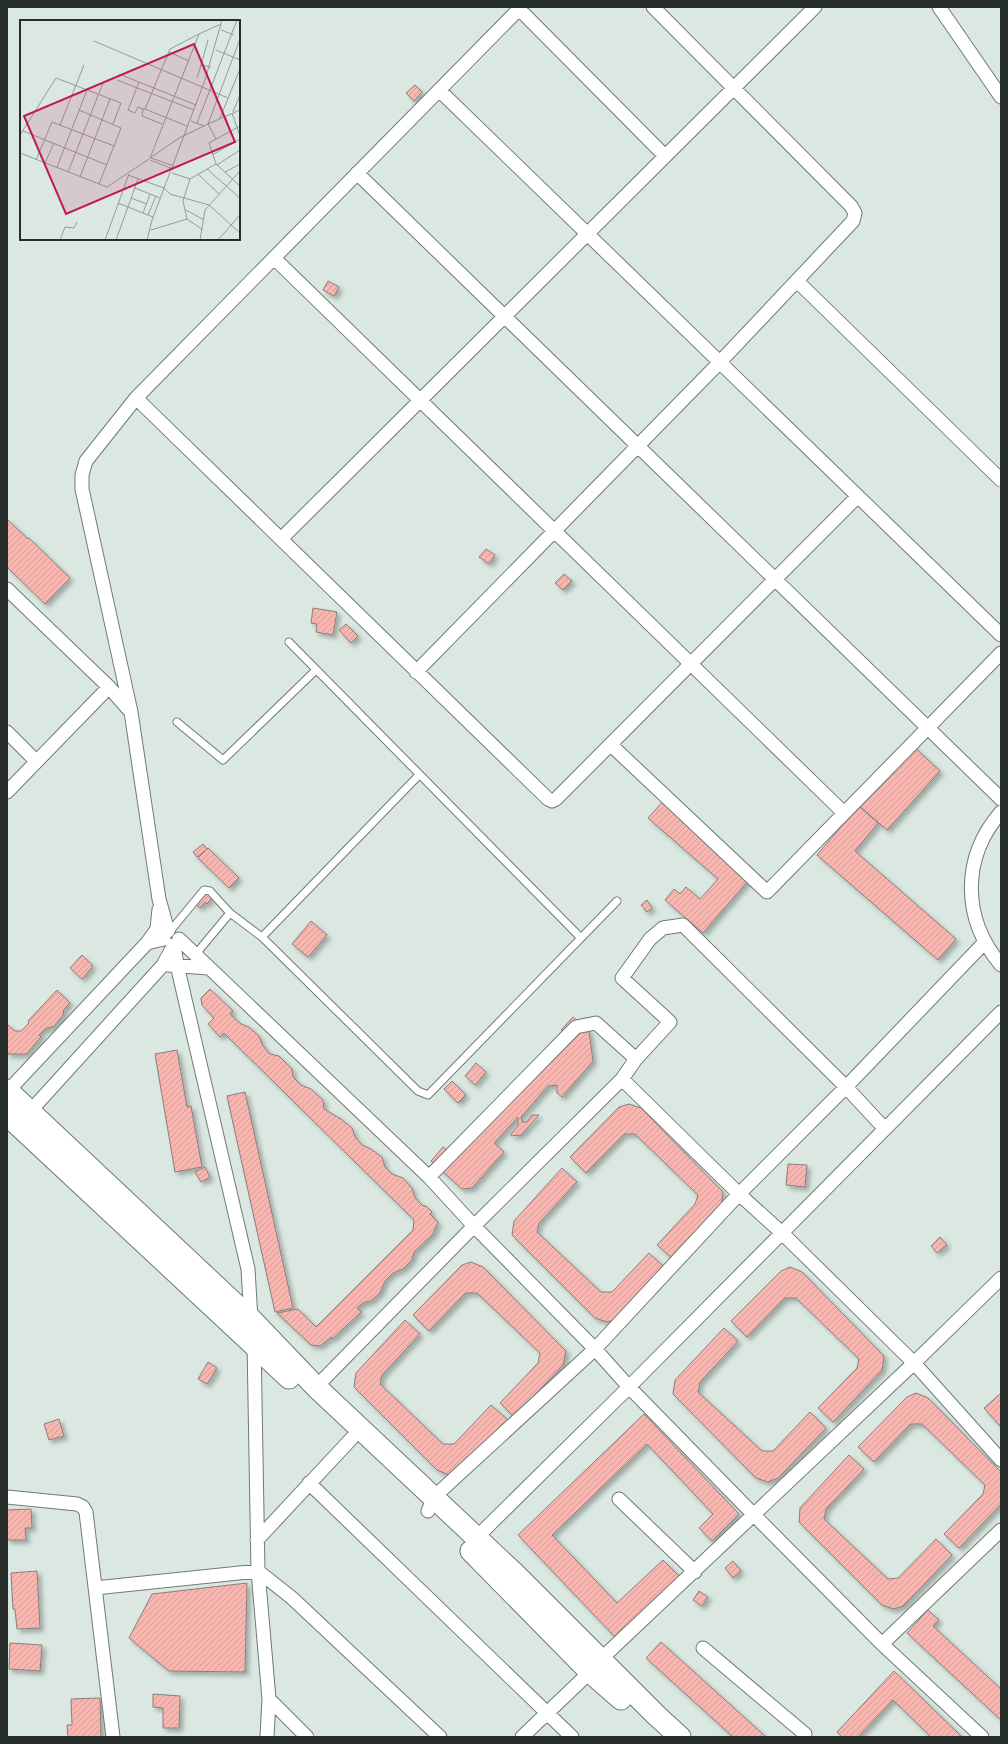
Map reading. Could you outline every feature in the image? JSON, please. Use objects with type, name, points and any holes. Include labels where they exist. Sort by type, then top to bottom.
[{"type":"main road","points":[[7,1091],[18,1118],[352,1438],[431,1504]]},
{"type":"main road","points":[[18,1118],[251,1319],[431,1504],[473,1543],[595,1666],[662,1737]]},
{"type":"main road","points":[[595,1666],[680,1737]]},
{"type":"street","points":[[416,672],[720,362],[853,221],[855,214],[851,206],[653,7]]},
{"type":"street","points":[[281,539],[815,7]]},
{"type":"street","points":[[939,7],[1001,97]]},
{"type":"street","points":[[267,1737],[269,1699],[258,1571],[254,1345],[248,1269],[171,937],[160,899],[131,712],[82,489],[82,475],[86,461],[136,398],[520,8],[666,156]]},
{"type":"street","points":[[439,90],[1001,635]]},
{"type":"street","points":[[357,173],[1001,799]]},
{"type":"street","points":[[274,258],[844,813]]},
{"type":"street","points":[[797,281],[1001,480]]},
{"type":"street","points":[[136,398],[416,672],[548,799],[552,801],[556,799],[858,496]]},
{"type":"street","points":[[7,590],[109,687],[131,712]]},
{"type":"street","points":[[610,745],[767,892],[1001,653]]},
{"type":"street","points":[[7,792],[109,687]]},
{"type":"street","points":[[7,732],[36,761]]},
{"type":"street","points":[[1001,812],[991,824],[979,846],[972,870],[971,895],[975,919],[985,942],[1001,964]]},
{"type":"street","points":[[7,1091],[148,943],[157,929],[160,899]]},
{"type":"street","points":[[316,1387],[474,1226],[622,1079],[636,1059],[670,1022],[622,978],[650,939],[663,928],[683,925],[846,1087],[885,1129]]},
{"type":"street","points":[[148,943],[171,937]]},
{"type":"street","points":[[171,937],[195,955],[209,968],[429,1177],[474,1226],[595,1349],[629,1387],[754,1515],[882,1644],[982,1737]]},
{"type":"street","points":[[18,1118],[163,965],[171,937]]},
{"type":"street","points":[[431,1504],[595,1349],[739,1194],[846,1087],[985,942]]},
{"type":"street","points":[[163,965],[209,968]]},
{"type":"street","points":[[473,1543],[1001,1012]]},
{"type":"street","points":[[429,1177],[576,1027],[596,1023],[636,1059]]},
{"type":"street","points":[[622,1079],[739,1194],[782,1233],[914,1364],[1001,1460]]},
{"type":"street","points":[[522,1737],[914,1364],[1001,1278]]},
{"type":"street","points":[[257,1540],[352,1438]]},
{"type":"street","points":[[309,1483],[572,1737]]},
{"type":"street","points":[[7,1497],[77,1504],[83,1507],[86,1512],[113,1737]]},
{"type":"street","points":[[619,1499],[695,1572]]},
{"type":"street","points":[[882,1644],[1001,1530]]},
{"type":"street","points":[[95,1588],[258,1571],[292,1598],[440,1737]]},
{"type":"street","points":[[703,1648],[805,1736]]},
{"type":"street","points":[[269,1699],[307,1737]]},
{"type":"lane","points":[[289,642],[581,938]]},
{"type":"lane","points":[[177,722],[223,760],[316,670]]},
{"type":"lane","points":[[262,937],[419,775]]},
{"type":"lane","points":[[171,937],[204,890],[210,891],[230,914],[262,937],[418,1091],[428,1095],[617,901]]},
{"type":"lane","points":[[195,955],[230,914]]},
{"type":"building","points":[[415,85],[422,92],[414,101],[406,93]]},
{"type":"building","points":[[328,281],[339,287],[334,296],[323,290]]},
{"type":"building","points":[[7,519],[70,578],[45,604],[7,567]]},
{"type":"building","points":[[486,549],[495,555],[489,564],[479,557]]},
{"type":"building","points":[[564,574],[572,581],[563,590],[555,583]]},
{"type":"building","points":[[313,608],[337,612],[333,635],[316,632],[317,624],[311,623]]},
{"type":"building","points":[[346,624],[358,636],[351,643],[339,630]]},
{"type":"building","points":[[912,745],[940,771],[887,830],[858,805]]},
{"type":"building","points":[[665,799],[753,875],[703,933],[665,900],[674,889],[680,894],[686,887],[700,899],[718,879],[648,818]]},
{"type":"building","points":[[859,806],[878,823],[855,851],[956,939],[938,960],[817,855]]},
{"type":"building","points":[[203,844],[207,849],[197,857],[193,852]]},
{"type":"building","points":[[208,848],[239,878],[229,888],[198,858]]},
{"type":"building","points":[[203,890],[212,898],[207,904],[205,902],[200,908],[193,902]]},
{"type":"building","points":[[647,900],[652,908],[647,912],[641,905]]},
{"type":"building","points":[[311,921],[327,935],[308,957],[292,944]]},
{"type":"building","points":[[82,955],[93,966],[82,979],[70,968]]},
{"type":"building","points":[[210,989],[233,1011],[230,1014],[241,1024],[249,1027],[259,1036],[263,1046],[270,1054],[279,1056],[292,1069],[293,1077],[301,1085],[311,1089],[323,1100],[324,1109],[341,1119],[352,1128],[355,1137],[362,1145],[371,1149],[382,1157],[385,1167],[392,1174],[403,1178],[412,1188],[415,1198],[432,1212],[430,1214],[438,1222],[433,1234],[414,1252],[412,1260],[403,1269],[393,1273],[385,1281],[380,1293],[371,1301],[363,1303],[357,1308],[361,1312],[332,1339],[331,1337],[320,1346],[311,1345],[277,1313],[298,1309],[316,1327],[413,1230],[414,1220],[224,1033],[220,1037],[208,1024],[214,1018],[202,1005],[201,998]]},
{"type":"building","points":[[57,990],[70,1003],[64,1009],[63,1015],[54,1026],[45,1029],[39,1035],[41,1037],[26,1054],[8,1054],[7,1024],[15,1031],[21,1031],[29,1023],[28,1021]]},
{"type":"building","points":[[573,1017],[589,1031],[593,1061],[562,1097],[557,1093],[557,1085],[548,1086],[521,1117],[522,1122],[527,1122],[532,1115],[539,1115],[521,1135],[511,1136],[518,1126],[518,1117],[494,1143],[504,1152],[472,1188],[462,1189],[431,1161],[443,1147],[449,1152],[565,1033],[561,1030]]},
{"type":"building","points":[[177,1050],[187,1107],[191,1106],[202,1167],[175,1172],[155,1054]]},
{"type":"building","points":[[476,1063],[486,1072],[475,1085],[465,1076]]},
{"type":"building","points":[[452,1081],[466,1095],[458,1103],[444,1089]]},
{"type":"building","points":[[245,1092],[293,1308],[275,1312],[227,1096]]},
{"type":"building","points":[[629,1104],[641,1108],[723,1192],[721,1206],[672,1258],[657,1245],[695,1204],[698,1195],[635,1134],[624,1134],[586,1173],[570,1157],[619,1107]]},
{"type":"building","points":[[788,1164],[807,1165],[805,1187],[786,1185]]},
{"type":"building","points":[[205,1167],[210,1177],[201,1182],[195,1172]]},
{"type":"building","points":[[562,1168],[577,1182],[539,1223],[537,1232],[601,1292],[612,1292],[649,1253],[665,1268],[617,1319],[607,1322],[595,1318],[512,1235],[514,1221]]},
{"type":"building","points":[[940,1237],[947,1245],[937,1253],[931,1246]]},
{"type":"building","points":[[471,1262],[483,1267],[566,1351],[563,1365],[514,1417],[500,1403],[538,1363],[540,1353],[477,1293],[466,1293],[429,1331],[413,1315],[462,1265]]},
{"type":"building","points":[[790,1267],[802,1272],[884,1356],[882,1370],[833,1422],[818,1408],[857,1368],[859,1359],[796,1298],[785,1298],[747,1337],[731,1321],[781,1271]]},
{"type":"building","points":[[405,1320],[420,1334],[382,1375],[380,1384],[443,1444],[454,1444],[491,1405],[508,1420],[459,1471],[449,1475],[437,1470],[354,1387],[356,1373]]},
{"type":"building","points":[[724,1328],[738,1341],[700,1382],[698,1392],[762,1451],[773,1451],[810,1412],[826,1428],[778,1478],[768,1482],[756,1478],[673,1394],[675,1380]]},
{"type":"building","points":[[208,1362],[217,1368],[207,1384],[198,1379]]},
{"type":"building","points":[[916,1393],[928,1398],[1001,1472],[1001,1504],[959,1548],[944,1534],[983,1494],[985,1485],[922,1424],[911,1424],[874,1462],[858,1447],[907,1397]]},
{"type":"building","points":[[1001,1393],[1001,1427],[984,1408]]},
{"type":"building","points":[[644,1414],[739,1514],[712,1541],[699,1528],[713,1514],[647,1444],[552,1535],[617,1603],[663,1560],[679,1576],[615,1637],[518,1535]]},
{"type":"building","points":[[59,1419],[64,1436],[49,1440],[44,1424]]},
{"type":"building","points":[[849,1455],[864,1469],[826,1509],[824,1519],[888,1579],[898,1578],[936,1539],[952,1555],[903,1606],[894,1609],[882,1605],[799,1522],[800,1508]]},
{"type":"building","points":[[31,1509],[32,1528],[25,1528],[26,1540],[7,1540],[7,1510]]},
{"type":"building","points":[[733,1561],[741,1571],[733,1578],[725,1568]]},
{"type":"building","points":[[37,1571],[40,1628],[17,1629],[15,1609],[13,1609],[11,1573]]},
{"type":"building","points":[[247,1583],[245,1672],[169,1671],[129,1638],[152,1594]]},
{"type":"building","points":[[699,1591],[708,1597],[702,1606],[693,1600]]},
{"type":"building","points":[[928,1610],[939,1620],[933,1626],[1001,1689],[1001,1720],[907,1633]]},
{"type":"building","points":[[661,1642],[766,1737],[733,1737],[646,1658]]},
{"type":"building","points":[[10,1643],[42,1645],[40,1671],[9,1669]]},
{"type":"building","points":[[894,1671],[962,1737],[931,1737],[893,1700],[858,1737],[842,1737],[837,1732]]},
{"type":"building","points":[[153,1694],[180,1696],[179,1728],[163,1728],[163,1708],[153,1707]]},
{"type":"building","points":[[100,1698],[101,1737],[68,1737],[67,1725],[72,1725],[71,1699]]}]
